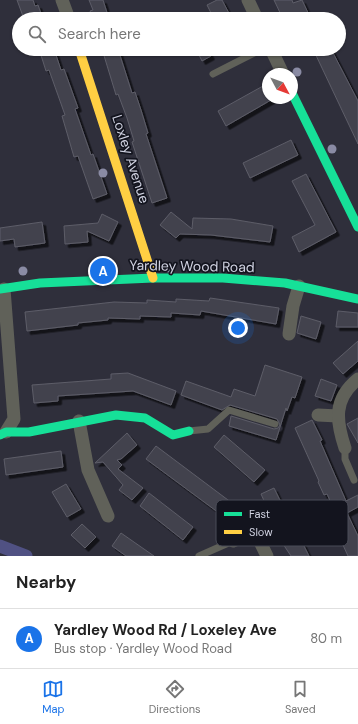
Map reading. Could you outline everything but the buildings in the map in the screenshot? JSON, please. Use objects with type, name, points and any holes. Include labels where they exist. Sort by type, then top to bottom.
[{"type":"street","points":[[62,0],[66,12]]},
{"type":"street","points":[[248,0],[254,12]]},
{"type":"street","name":"Loxley Avenue","points":[[80,56],[153,278]]},
{"type":"street","points":[[274,56],[280,68]]},
{"type":"street","points":[[297,104],[358,227]]},
{"type":"street","name":"Yardley Wood Road","points":[[2,289],[40,283],[153,278],[223,278],[285,283],[358,299]]},
{"type":"street","points":[[289,334],[293,306],[299,286]]},
{"type":"street","points":[[2,289],[14,419],[3,434]]},
{"type":"street","points":[[345,448],[339,430],[338,416],[341,398],[351,385],[358,379]]},
{"type":"street","points":[[3,434],[29,432],[79,421],[116,415],[145,418],[173,436],[189,431]]},
{"type":"street","points":[[318,415],[338,416]]},
{"type":"street","points":[[79,421],[88,470],[108,516]]},
{"type":"street","points":[[262,546],[268,556]]},
{"type":"lane","points":[[213,74],[248,56]]},
{"type":"lane","points":[[189,431],[208,429],[229,410],[275,424]]},
{"type":"lane","points":[[345,448],[345,458],[354,480]]},
{"type":"lane","points":[[199,556],[222,546]]},
{"type":"waterway","points":[[0,546],[26,556]]},
{"type":"traffic: fast","points":[[297,104],[358,227]]},
{"type":"traffic: fast","points":[[0,289],[40,283],[153,278],[223,278],[285,283],[358,299]]},
{"type":"traffic: fast","points":[[0,435],[6,432],[29,432],[116,415],[145,418],[173,435],[189,431]]},
{"type":"traffic: slow","points":[[81,56],[153,278]]},
{"type":"place","name":"Yardley Wood Rd / Loxeley Ave","points":[[103,271]]}]
